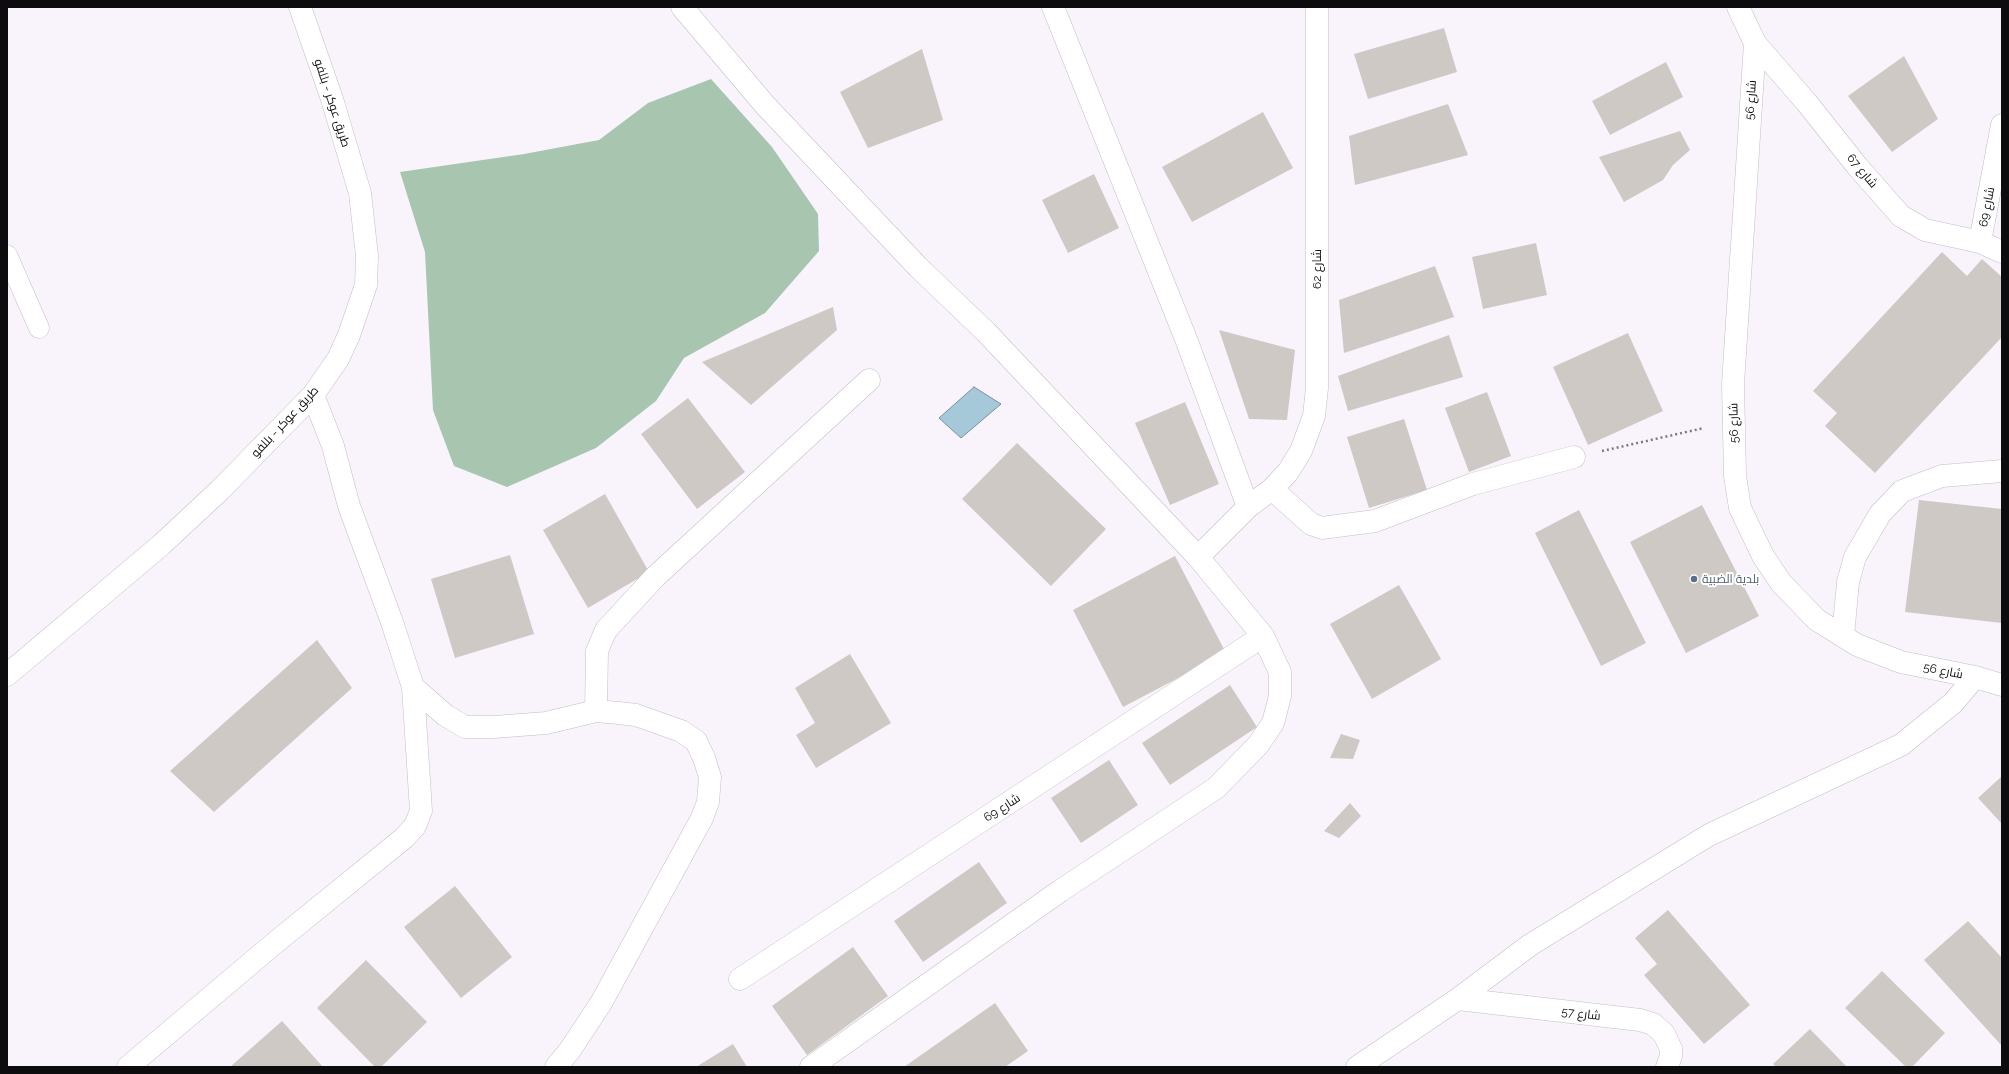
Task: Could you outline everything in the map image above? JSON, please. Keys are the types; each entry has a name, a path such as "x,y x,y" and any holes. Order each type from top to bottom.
{"street":[{"name":"طريق عوكر - بللفو","path":"7,675 161,545 220,490 313,395 338,358 350,335 366,286 368,256 360,193 332,99 300,7"},
{"path":"682,7 765,105 918,268 986,332 1198,557 1263,636 1280,672 1280,696 1273,723 1258,745 1216,788 1060,891 811,1067"},
{"path":"1053,7 1186,339 1248,507"},
{"name":"شارع 62","path":"1198,557 1248,507 1272,490 1288,472 1301,451 1314,416 1318,388 1317,7"},
{"name":"شارع 56","path":"1738,7 1755,43 1733,384 1735,476 1740,508 1762,556 1782,584 1817,620 1857,645 1902,662 1975,677 2002,685"},
{"name":"شارع 67","path":"1755,43 1807,102 1858,166 1901,216 1925,230 1980,242 2002,252"},
{"name":"شارع 69","path":"1980,242 2002,125"},
{"path":"596,711 597,651 606,630 655,578 869,380"},
{"path":"128,1067 276,942 404,838 415,826 421,811 421,797 416,754 413,687 392,622 349,506 333,446 313,395"},
{"path":"1272,490 1310,524 1322,528 1374,521 1473,484 1574,457"},
{"path":"1843,636 1848,582 1855,557 1880,514 1902,491 1942,476 2002,471"},
{"name":"شارع 69","path":"740,979 1263,636"},
{"path":"1357,1067 1458,999 1530,945 1709,834 1901,745 1953,703 1975,677"},
{"path":"413,687 445,715 465,727 494,727 546,723 596,711 636,715 668,725 681,731 696,741 710,777 708,802 702,818 601,1003 570,1050 556,1067"},
{"name":"شارع 57","path":"1458,999 1640,1020 1653,1024 1664,1034 1671,1049 1671,1056 1667,1067"}],"lane":[{"path":"7,255 39,328"}],"path":[{"path":"1574,457 1734,421"}],"green space":[{"path":"711,79 772,147 818,214 819,251 765,313 684,358 656,401 596,448 507,487 454,466 433,410 425,252 400,172 524,154 599,140 648,103"}],"water":[{"path":"974,387 1001,404 961,438 939,418"}],"building":[{"path":"1444,28 1457,72 1368,99 1354,54"},
{"path":"922,49 943,120 868,148 840,92"},
{"path":"1904,56 1938,119 1892,152 1848,96"},
{"path":"1666,62 1683,97 1610,135 1592,101"},
{"path":"1448,104 1468,155 1355,185 1349,136"},
{"path":"1263,112 1293,168 1192,222 1162,167"},
{"path":"1680,131 1690,150 1673,165 1663,180 1624,202 1599,157"},
{"path":"1094,174 1119,228 1068,253 1042,200"},
{"path":"1536,243 1547,295 1483,309 1472,257"},
{"path":"1942,252 1967,276 1982,259 2002,277 2002,337 1875,473 1825,426 1837,413 1813,391"},
{"path":"1435,266 1454,317 1344,353 1339,300"},
{"path":"833,307 837,330 751,405 702,362"},
{"path":"1219,330 1295,350 1287,420 1249,419"},
{"path":"1628,333 1663,411 1588,445 1553,367"},
{"path":"1449,335 1463,377 1348,411 1338,376"},
{"path":"1487,392 1511,456 1469,472 1445,408"},
{"path":"688,398 745,472 697,509 641,434"},
{"path":"1185,402 1219,484 1170,505 1135,423"},
{"path":"1404,419 1427,490 1369,508 1347,437"},
{"path":"1017,443 1106,529 1051,586 962,499"},
{"path":"605,494 649,572 588,608 543,530"},
{"path":"1919,500 2002,509 2002,623 1905,612"},
{"name":"بلدية الضبية","path":"1702,505 1759,616 1686,653 1630,542"},
{"path":"1579,510 1646,643 1601,666 1535,533"},
{"path":"510,555 534,634 455,658 431,579"},
{"path":"1175,556 1226,653 1123,707 1073,610"},
{"path":"1399,585 1441,659 1372,699 1330,624"},
{"path":"317,640 352,688 214,812 170,771"},
{"path":"850,654 891,723 816,768 796,735 815,723 795,688"},
{"path":"1230,685 1257,727 1170,785 1142,743"},
{"path":"1341,734 1360,740 1353,759 1330,758"},
{"path":"1109,760 1138,805 1081,843 1051,798"},
{"path":"2002,776 2002,824 1978,798"},
{"path":"1350,803 1361,816 1339,838 1324,831"},
{"path":"979,862 1007,903 923,962 894,921"},
{"path":"455,886 512,957 461,998 404,927"},
{"path":"1668,910 1750,1005 1704,1044 1644,975 1657,964 1635,938"},
{"path":"1968,921 2002,958 2002,1046 1924,960"},
{"path":"853,947 888,996 807,1055 772,1006"},
{"path":"366,960 427,1022 381,1067 375,1067 317,1008"},
{"path":"1882,971 1945,1033 1912,1067 1906,1067 1845,1008"},
{"path":"995,1003 1028,1051 1005,1067 904,1067"},
{"path":"282,1021 323,1067 230,1067"},
{"path":"1810,1029 1847,1067 1776,1067 1773,1064"},
{"path":"733,1044 747,1067 696,1067"}],"place":[{"name":"بلدية الضبية","path":"1694,579"}]}
